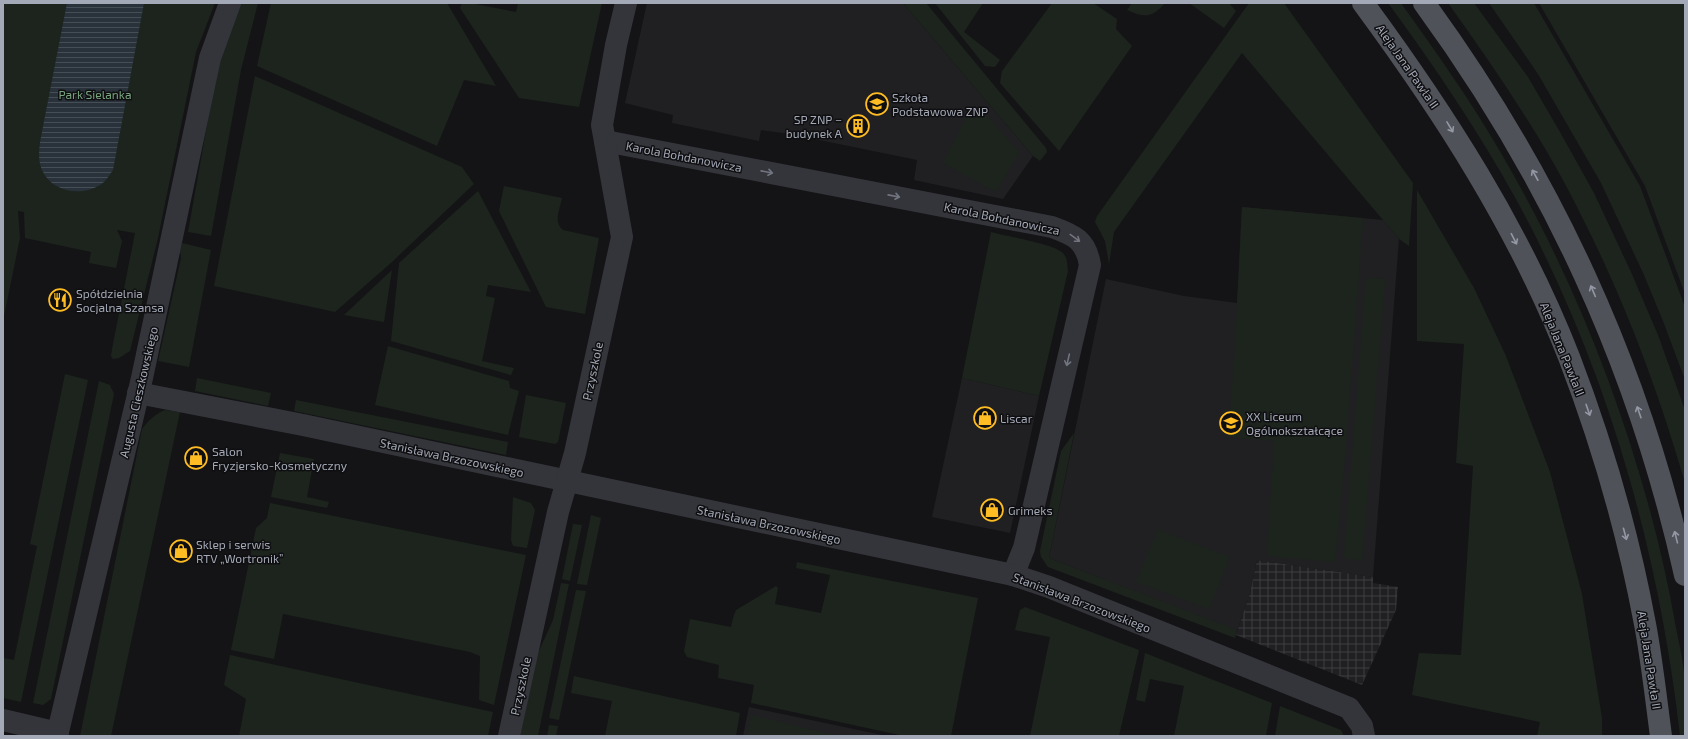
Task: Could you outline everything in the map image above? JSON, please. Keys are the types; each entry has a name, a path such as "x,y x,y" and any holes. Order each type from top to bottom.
{"main road":[{"name":"Aleja Jana Pawła II","path":"1363,3 1398,50 1446,120 1481,178 1529,268 1568,356 1589,412 1608,472 1627,541 1646,626 1661,736"},
{"path":"1424,3 1452,42 1502,118 1541,187 1587,278 1605,319 1648,438 1666,500 1685,575"}],"street":[{"name":"Augusta Cieszkowskiego","path":"58,734 138,393 210,58 230,3"},
{"name":"Przyszkole","path":"509,736 558,512 575,453 622,237 605,141 603,116 626,3"},
{"name":"Karola Bohdanowicza","path":"605,141 1052,227 1066,232 1079,240 1085,249 1090,265 1024,548 1014,575"},
{"name":"Stanisława Brzozowskiego","path":"138,393 303,425 1014,575 1056,590 1349,708 1362,726 1364,736"},
{"path":"3,720 58,734"}],"shaded area":[{"path":"67,3 144,3 113,170 104,182 96,187 79,191 70,191 53,184 42,170 39,156 40,142"},
{"name":"Szkoła Podstawowa ZNP","path":"647,3 903,3 1033,156 1003,199 914,180 917,160 790,134 761,130 759,141 672,123 673,115 625,103"},
{"name":"XX Liceum Ogólnokształcące","path":"1242,207 1383,220 1399,239 1373,577 1257,560 1250,593 1237,631 1049,558 1106,279 1184,296 1237,303"},
{"path":"962,378 1039,396 1010,533 932,517"},
{"path":"1257,560 1373,577 1373,583 1398,587 1396,610 1362,685 1236,635 1250,593"},
{"path":"749,707 887,736 743,736"}],"green space":[{"name":"Park Sielanka","path":"3,3 215,3 196,52 158,238 130,351 119,358 113,359 111,356 135,233 117,230 122,241 116,268 89,263 91,252 25,238 24,212 18,211 20,238 3,321"},
{"path":"241,3 258,3 241,70 211,236 188,232 215,80 224,41"},
{"path":"271,3 447,3 496,86 464,80 437,146 257,66"},
{"path":"462,3 470,3 516,12 518,3 602,3 579,107 519,98 460,8"},
{"path":"903,3 926,3 1046,148 1047,152 1040,161 1033,156"},
{"path":"935,3 983,3 964,32 1000,60 995,67 985,66"},
{"path":"1052,3 1093,3 1117,19 1116,29 1132,46 1059,151 1000,83 1002,71"},
{"path":"1132,3 1165,3 1156,12 1144,15 1127,10"},
{"path":"1189,3 1229,3 1236,11 1224,28"},
{"path":"1249,3 1284,3 1413,183 1409,246 1399,239 1242,53 1114,232 1109,264 1105,241 1095,222 1097,216"},
{"path":"1388,3 1401,3 1453,77 1490,134 1525,195 1547,238 1587,325 1621,415 1636,461 1661,552 1684,670 1685,736 1680,736 1671,666 1643,529 1603,394 1577,328 1549,264 1502,175 1456,100"},
{"path":"1448,3 1474,3 1528,77 1594,193 1631,272 1658,335 1685,410 1685,483 1653,382 1628,317 1570,192 1521,109"},
{"path":"1489,3 1534,3 1640,186 1685,307 1685,380 1644,275 1601,183 1538,74"},
{"path":"1539,3 1685,3 1685,294 1645,186"},
{"path":"255,76 462,167 474,184 392,262 335,312 214,286"},
{"path":"971,109 988,117 1019,152 996,192 943,163"},
{"path":"504,186 562,198 558,215 558,223 560,227 563,230 599,238 585,314 546,307 499,211"},
{"path":"1417,190 1474,288 1506,356 1550,472 1582,594 1602,718 1602,736 1537,736 1540,722 1412,695 1419,653 1461,655 1473,466 1456,463 1464,344 1417,341"},
{"path":"478,191 531,292 488,285 486,296 495,298 482,361 514,368 511,375 391,341 399,263"},
{"path":"1242,207 1363,218 1346,447 1335,562 1267,556 1274,441 1228,437 1235,348"},
{"path":"991,232 1050,246 1063,253 1067,259 1068,271 1039,396 962,378"},
{"path":"182,243 211,250 189,367 158,361 181,258 180,251"},
{"path":"392,270 384,322 344,315"},
{"path":"1366,278 1385,279 1362,560 1344,558"},
{"path":"388,346 509,381 510,388 519,391 508,435 375,405"},
{"path":"65,374 88,380 21,702 3,698 3,658 14,660 37,546 30,544"},
{"path":"197,378 271,393 268,406 195,391"},
{"path":"99,381 110,385 114,394 51,699 43,705 33,703"},
{"path":"526,395 566,403 558,442 555,444 519,437"},
{"path":"296,400 508,442 506,455 294,411"},
{"path":"165,410 180,412 111,736 80,736 142,429 158,413"},
{"path":"1074,433 1049,558 1237,630 1235,638 1048,567 1041,557 1040,551 1061,451"},
{"path":"280,453 314,459 307,497 329,502 327,508 271,497"},
{"path":"513,497 531,503 535,510 527,548 513,546 511,540"},
{"path":"270,503 526,555 494,705 479,700 480,656 470,652 283,614 274,659 231,650 256,528 267,518"},
{"path":"591,515 601,518 587,585 577,584"},
{"path":"573,524 582,525 570,581 562,579"},
{"path":"1158,530 1230,557 1209,609 1136,582"},
{"path":"797,562 978,598 951,736 904,736 751,703 754,685 718,678 719,665 687,657 684,651 690,619 731,627 736,610 776,586 778,588 775,604 821,613 830,575 796,568"},
{"path":"561,583 569,584 538,736 520,736 538,653 553,620"},
{"path":"576,590 586,591 559,720 549,718"},
{"path":"1025,607 1139,650 1119,736 1030,736 1050,637 1015,630 1020,610"},
{"path":"1145,653 1272,703 1266,736 1174,736 1184,686 1150,679 1145,702 1136,700"},
{"path":"230,655 493,712 488,736 239,736 246,699 224,685"},
{"path":"574,676 740,713 736,736 605,736 612,701 571,693"},
{"path":"1280,706 1341,730 1344,736 1275,736"},
{"path":"751,715 838,736 747,736"},
{"path":"549,725 558,726 556,736 547,736"}],"place":[{"name":"Szkoła Podstawowa ZNP","path":"877,104"},
{"name":"SP ZNP – budynek A","path":"858,126"},
{"name":"Spółdzielnia Socjalna Szansa","path":"60,300"},
{"name":"Liscar","path":"985,418"},
{"name":"XX Liceum Ogólnokształcące","path":"1231,423"},
{"name":"Salon Fryzjersko-Kosmetyczny","path":"196,458"},
{"name":"Grimeks","path":"992,510"},
{"name":"Sklep i serwis RTV „Wortronik”","path":"181,551"}]}
